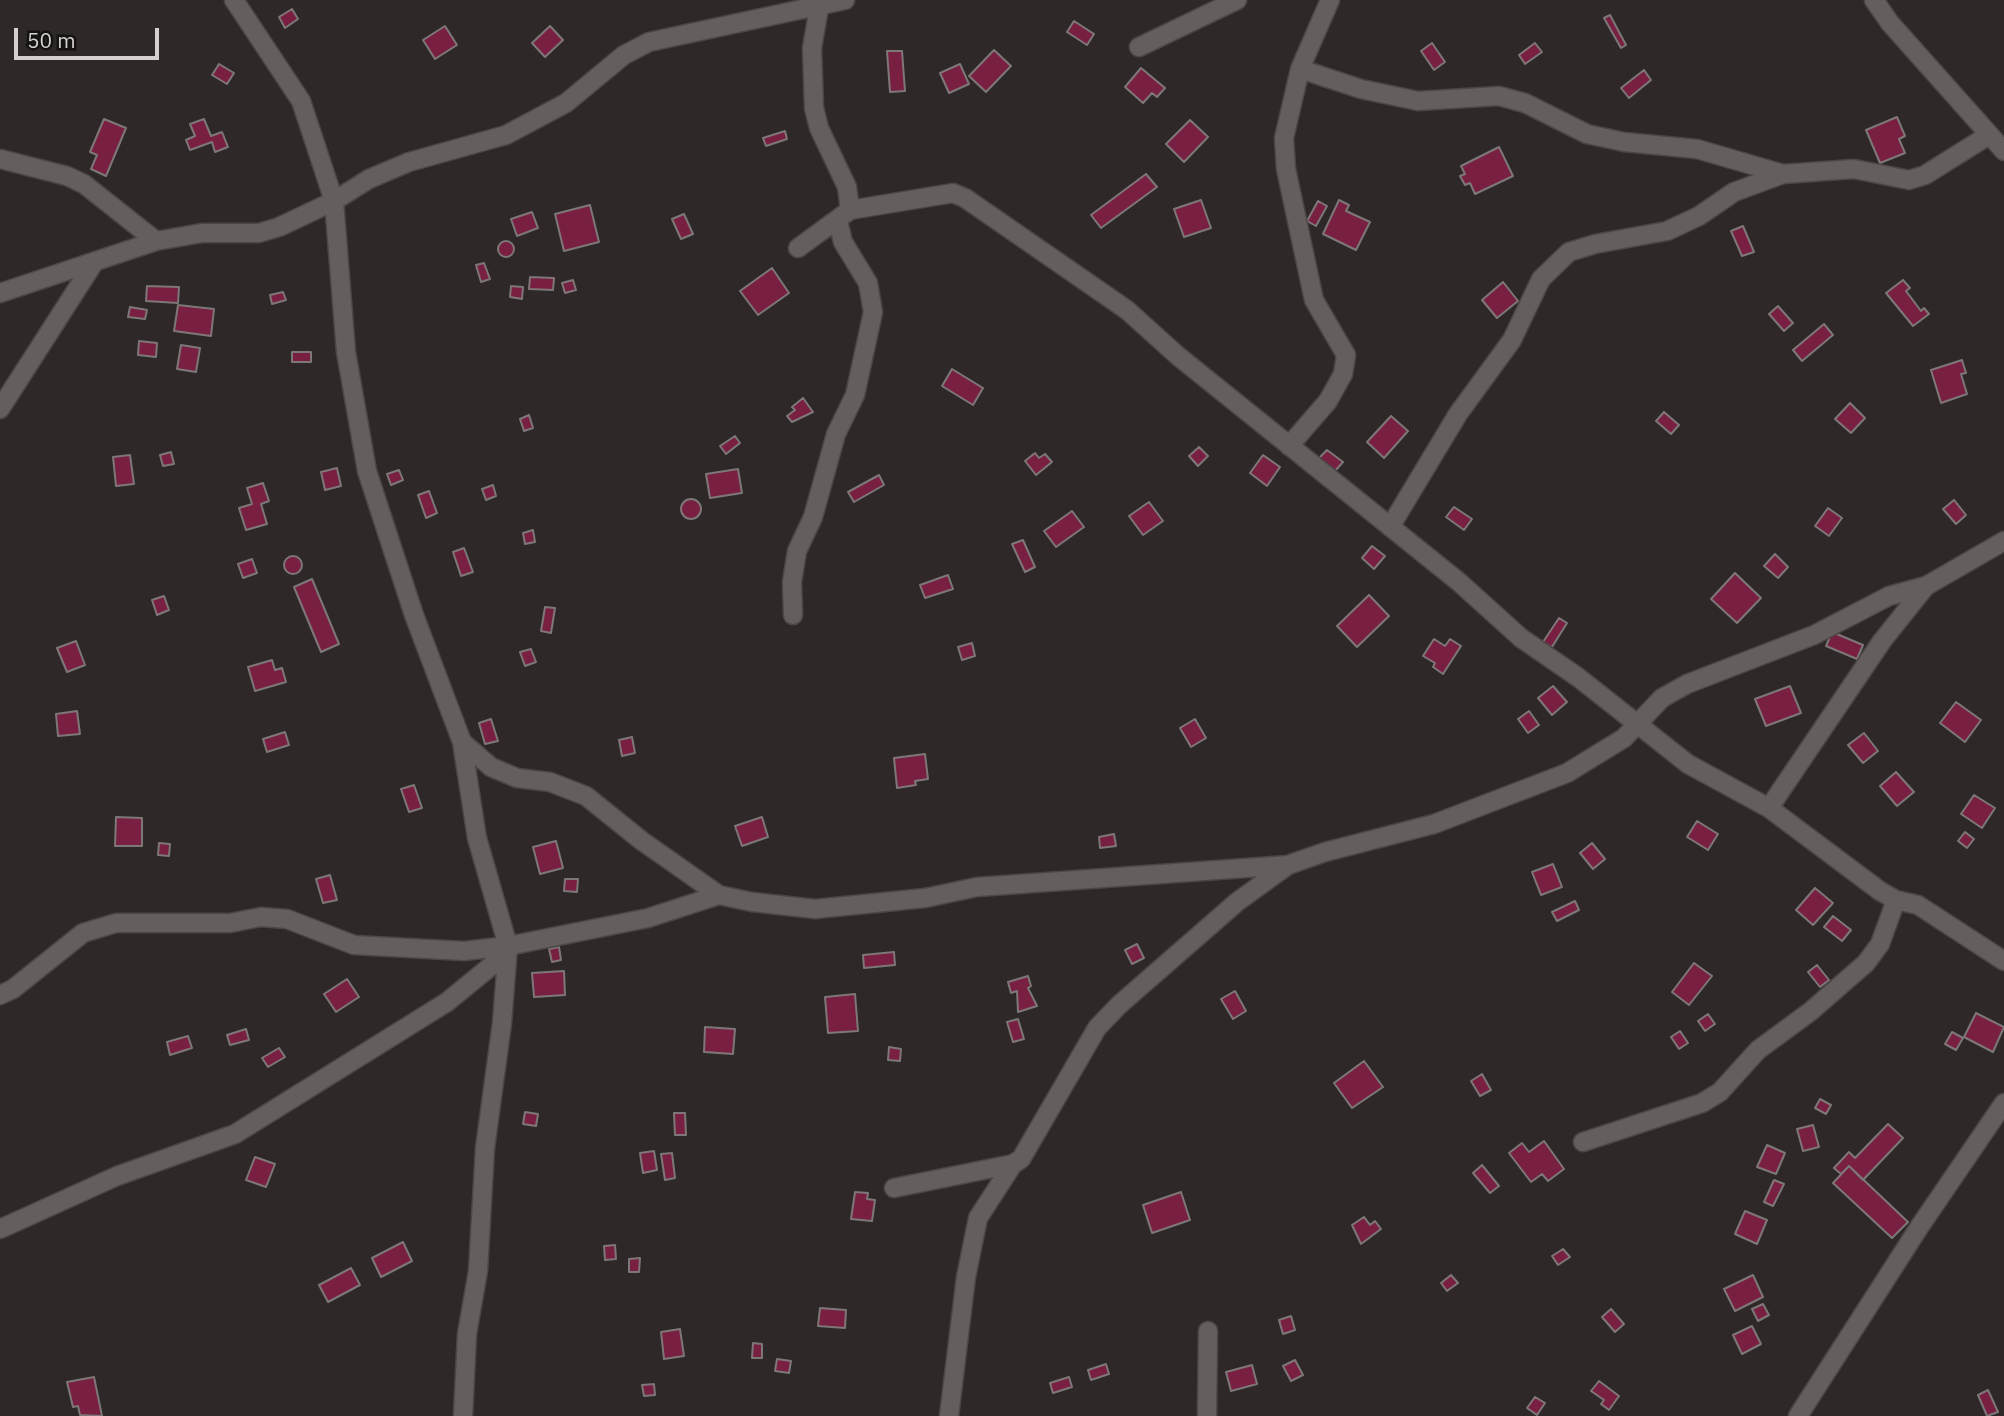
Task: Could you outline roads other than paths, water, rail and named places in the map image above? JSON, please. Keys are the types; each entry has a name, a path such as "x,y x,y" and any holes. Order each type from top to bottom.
{"street":[{"path":"233,0 300,101 334,201 346,352 367,471 414,615 462,741 477,838 508,946 502,1023 485,1148 478,1270 467,1334 463,1416"},
{"path":"0,293 156,241 202,233 259,233 279,227 334,201 369,179 409,162 506,135 566,103 624,55 649,42 819,8 845,0"},
{"path":"1139,47 1237,0"},
{"path":"1289,446 1328,401 1343,374 1346,355 1314,300 1286,169 1284,138 1300,69 1330,0"},
{"path":"1874,0 1890,23 2004,151"},
{"path":"793,615 792,582 797,551 813,517 833,443 855,395 873,312 868,282 843,242 847,187 819,128 814,108 812,48 819,8"},
{"path":"1300,69 1361,89 1418,101 1499,96 1525,103 1587,134 1624,142 1697,149 1783,174"},
{"path":"1390,527 1458,414 1512,340 1541,279 1569,252 1595,244 1667,231 1699,216 1734,192 1783,174 1854,169 1909,180 1925,175 1989,135"},
{"path":"0,159 67,176 84,184 156,241"},
{"path":"797,248 844,216 953,193 965,198 1127,310 1178,356 1459,582 1521,638 1639,724 1688,764 1769,808 1896,900 1918,905 2004,961"},
{"path":"0,409 95,261"},
{"path":"0,995 13,989 83,933 116,923 230,923 261,917 287,919 354,945 464,951 508,946 648,918 719,895 815,909 925,898 977,887 1288,865 1325,852 1434,824 1567,773 1624,738 1662,698 1687,684 1814,635 1889,596 1926,586 2004,541"},
{"path":"1769,808 1882,641 1926,586"},
{"path":"462,741 491,767 517,778 550,782 586,796 642,841 719,895"},
{"path":"949,1416 966,1277 978,1218 1013,1164 1029,1147 1097,1028 1119,1005 1237,902 1288,865"},
{"path":"1583,1142 1702,1103 1720,1092 1758,1050 1811,1011 1866,963 1880,944 1896,900"},
{"path":"0,1229 117,1176 234,1134 447,1002 491,966 508,946"},
{"path":"1798,1416 1920,1226 2004,1103"},
{"path":"894,1188 1013,1164"},
{"path":"1207,1416 1209,1331"}]}
